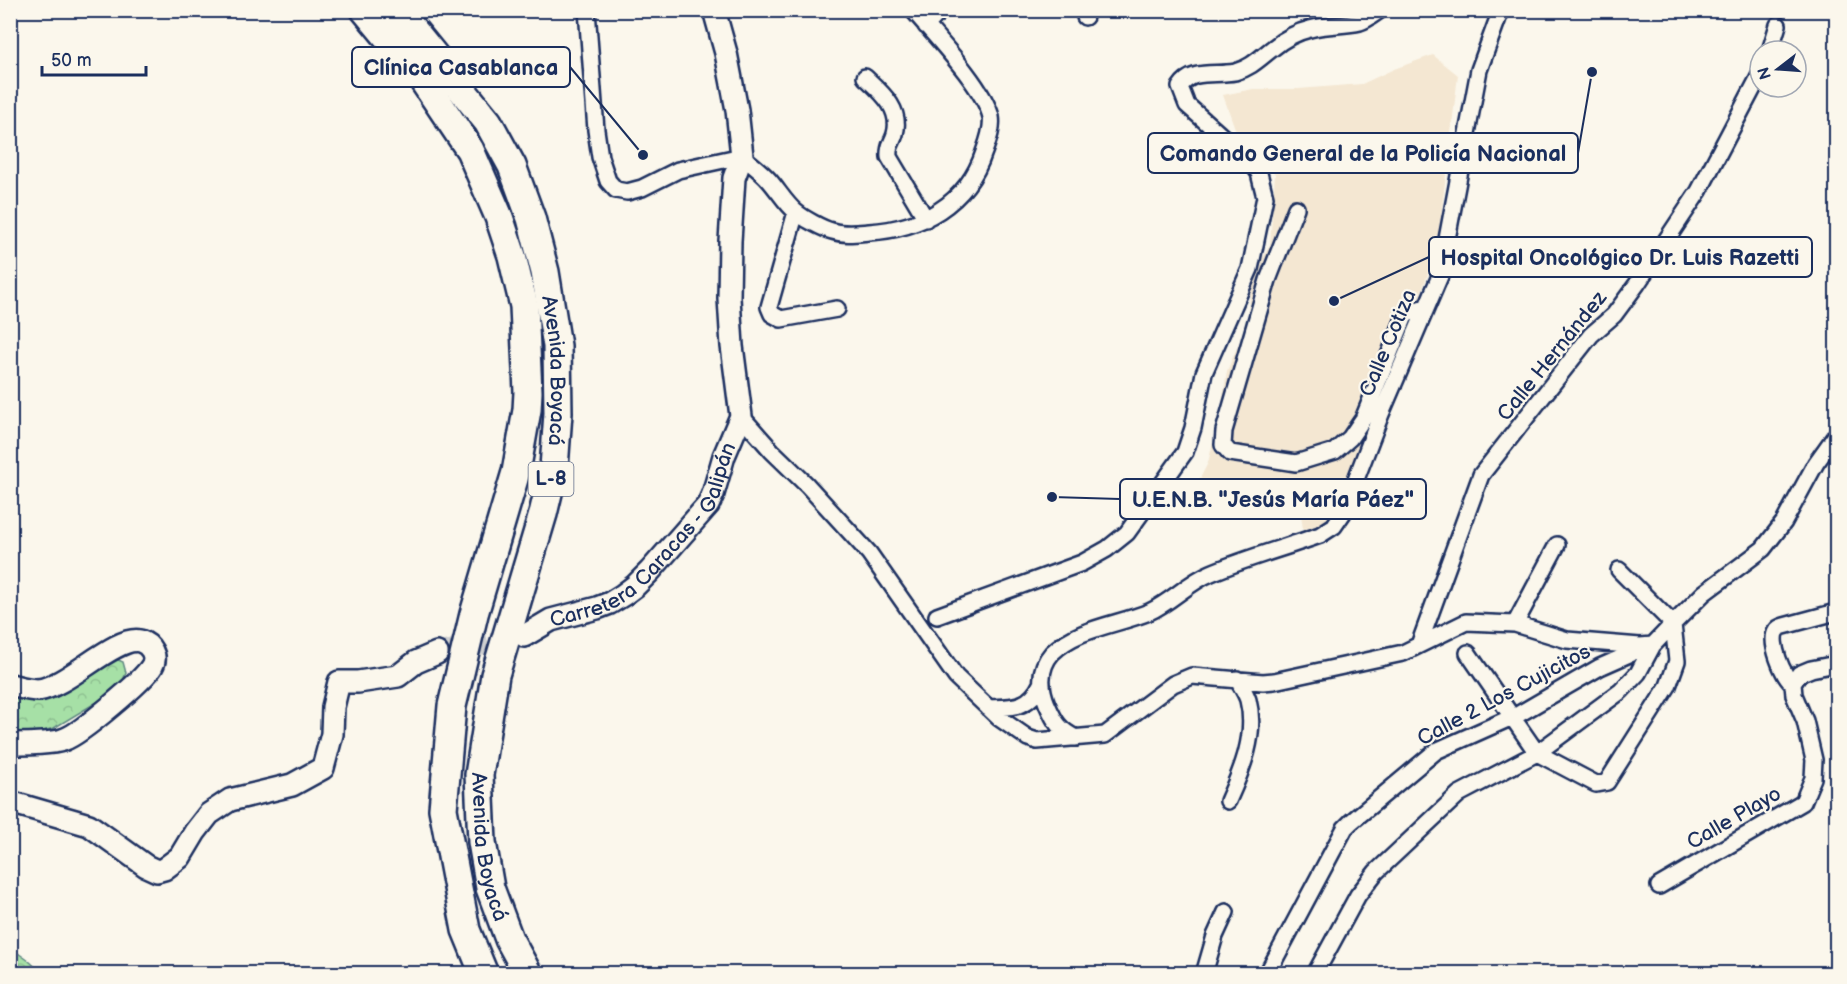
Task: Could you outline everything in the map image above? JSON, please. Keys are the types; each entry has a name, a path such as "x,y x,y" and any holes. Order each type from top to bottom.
{"highway":[{"name":"Avenida Boyacá","path":"364,10 423,80 470,150 499,217 512,256 524,306 528,392 525,420 516,472 474,614 452,706 443,809 466,930 484,974"},
{"name":"Avenida Boyacá","path":"397,10 488,122 512,166 531,219 545,272 557,346 558,413 554,468 543,514 495,675 479,775 482,842 490,888 508,939 528,974"}],"main road":[{"path":"714,10 726,53 737,110 742,156 734,178 729,298 732,346 741,416"},
{"name":"Carretera Caracas - Galipán","path":"524,636 551,620 610,603 635,586 708,505 724,456 741,416"},
{"path":"10,685 37,690 54,684 124,643 139,641 149,646 154,656 153,665 142,677 87,726 64,740 10,744"},
{"path":"10,802 89,825 146,866 157,871 164,869 180,857 209,814 230,800 292,785 323,768 332,734 333,707 339,682 358,682 398,676 416,662 437,653"}],"street":[{"path":"587,10 600,157 608,181 616,190 627,192 642,188 678,170 742,156 768,179 796,212 831,231 849,234 878,232 907,226 943,209 966,188 981,162 989,138 992,119 977,88 913,10"},
{"path":"926,26 940,10"},
{"path":"937,616 1082,562 1107,549 1127,533 1185,452 1193,428 1204,373 1250,268 1265,197 1259,173 1251,163 1187,105 1180,87 1184,80 1194,74 1235,72 1257,62 1291,36 1324,25 1343,25 1362,21 1380,10"},
{"name":"Calle Cotiza","path":"1041,684 1042,672 1046,663 1052,654 1070,640 1150,611 1210,573 1320,536 1334,526 1343,513 1381,414 1440,276 1479,70 1501,10"},
{"path":"1774,39 1778,25"},
{"path":"865,77 888,99 895,113 897,126 888,148 889,157 926,219"},
{"name":"Calle Hernández","path":"1419,645 1481,475 1591,335 1614,315 1637,284 1699,191 1748,98"},
{"path":"1296,208 1268,280 1224,431 1223,445 1230,453 1300,463 1335,451 1350,438 1363,419 1406,316 1426,307"},
{"path":"796,212 769,307 772,314 781,319 837,309"},
{"path":"741,416 870,553 949,667 967,689 1028,738 1046,741 1105,735 1173,684 1192,676 1274,681 1403,653 1467,622 1515,624 1567,640 1653,645"},
{"path":"1315,974 1358,895 1376,872 1459,794 1537,753 1621,691 1638,673 1653,645 1673,624 1704,593 1762,549 1785,522 1816,463 1836,435"},
{"path":"1515,624 1557,544"},
{"path":"1468,652 1537,753 1596,784 1607,782 1668,686 1677,661 1673,624 1619,570"},
{"name":"Calle Playo","path":"1659,886 1803,802 1813,778 1814,760 1804,721 1794,695 1793,684 1784,675 1780,666 1774,633 1784,626 1836,612"},
{"name":"Calle 2 Los Cujicitos","path":"1267,974 1345,828 1351,822 1436,751 1513,716 1600,667 1653,645"},
{"path":"1793,684 1799,674 1836,664"},
{"path":"1228,801 1240,774 1250,731 1247,697 1238,679"},
{"path":"988,708 1013,707 1023,704 1036,693 1041,684"},
{"path":"1041,684 1043,695 1057,724 1064,732 1076,738"},
{"path":"1204,974 1215,936 1226,912"}],"shaded area":[{"path":"1433,55 1458,75 1437,249 1345,503 1334,522 1319,528 1303,529 1300,508 1275,485 1238,482 1196,486 1208,463 1221,410 1227,371 1247,324 1252,278 1270,245 1275,174 1237,134 1223,95 1253,89 1298,89 1362,84"}],"green space":[{"path":"116,659 123,662 126,673 123,680 107,696 54,728 36,733 11,732 10,696 42,696"},
{"path":"11,948 29,961 42,973 11,973"}],"tunnel":[{"path":"437,653 517,637"}],"place":[{"name":"Comando General de la Policía Nacional","path":"1592,72"},
{"name":"Clínica Casablanca","path":"643,155"},
{"name":"Hospital Oncológico Dr. Luis Razetti","path":"1334,301"},
{"name":"U.E.N.B. \"Jesús María Páez\"","path":"1052,497"}]}
